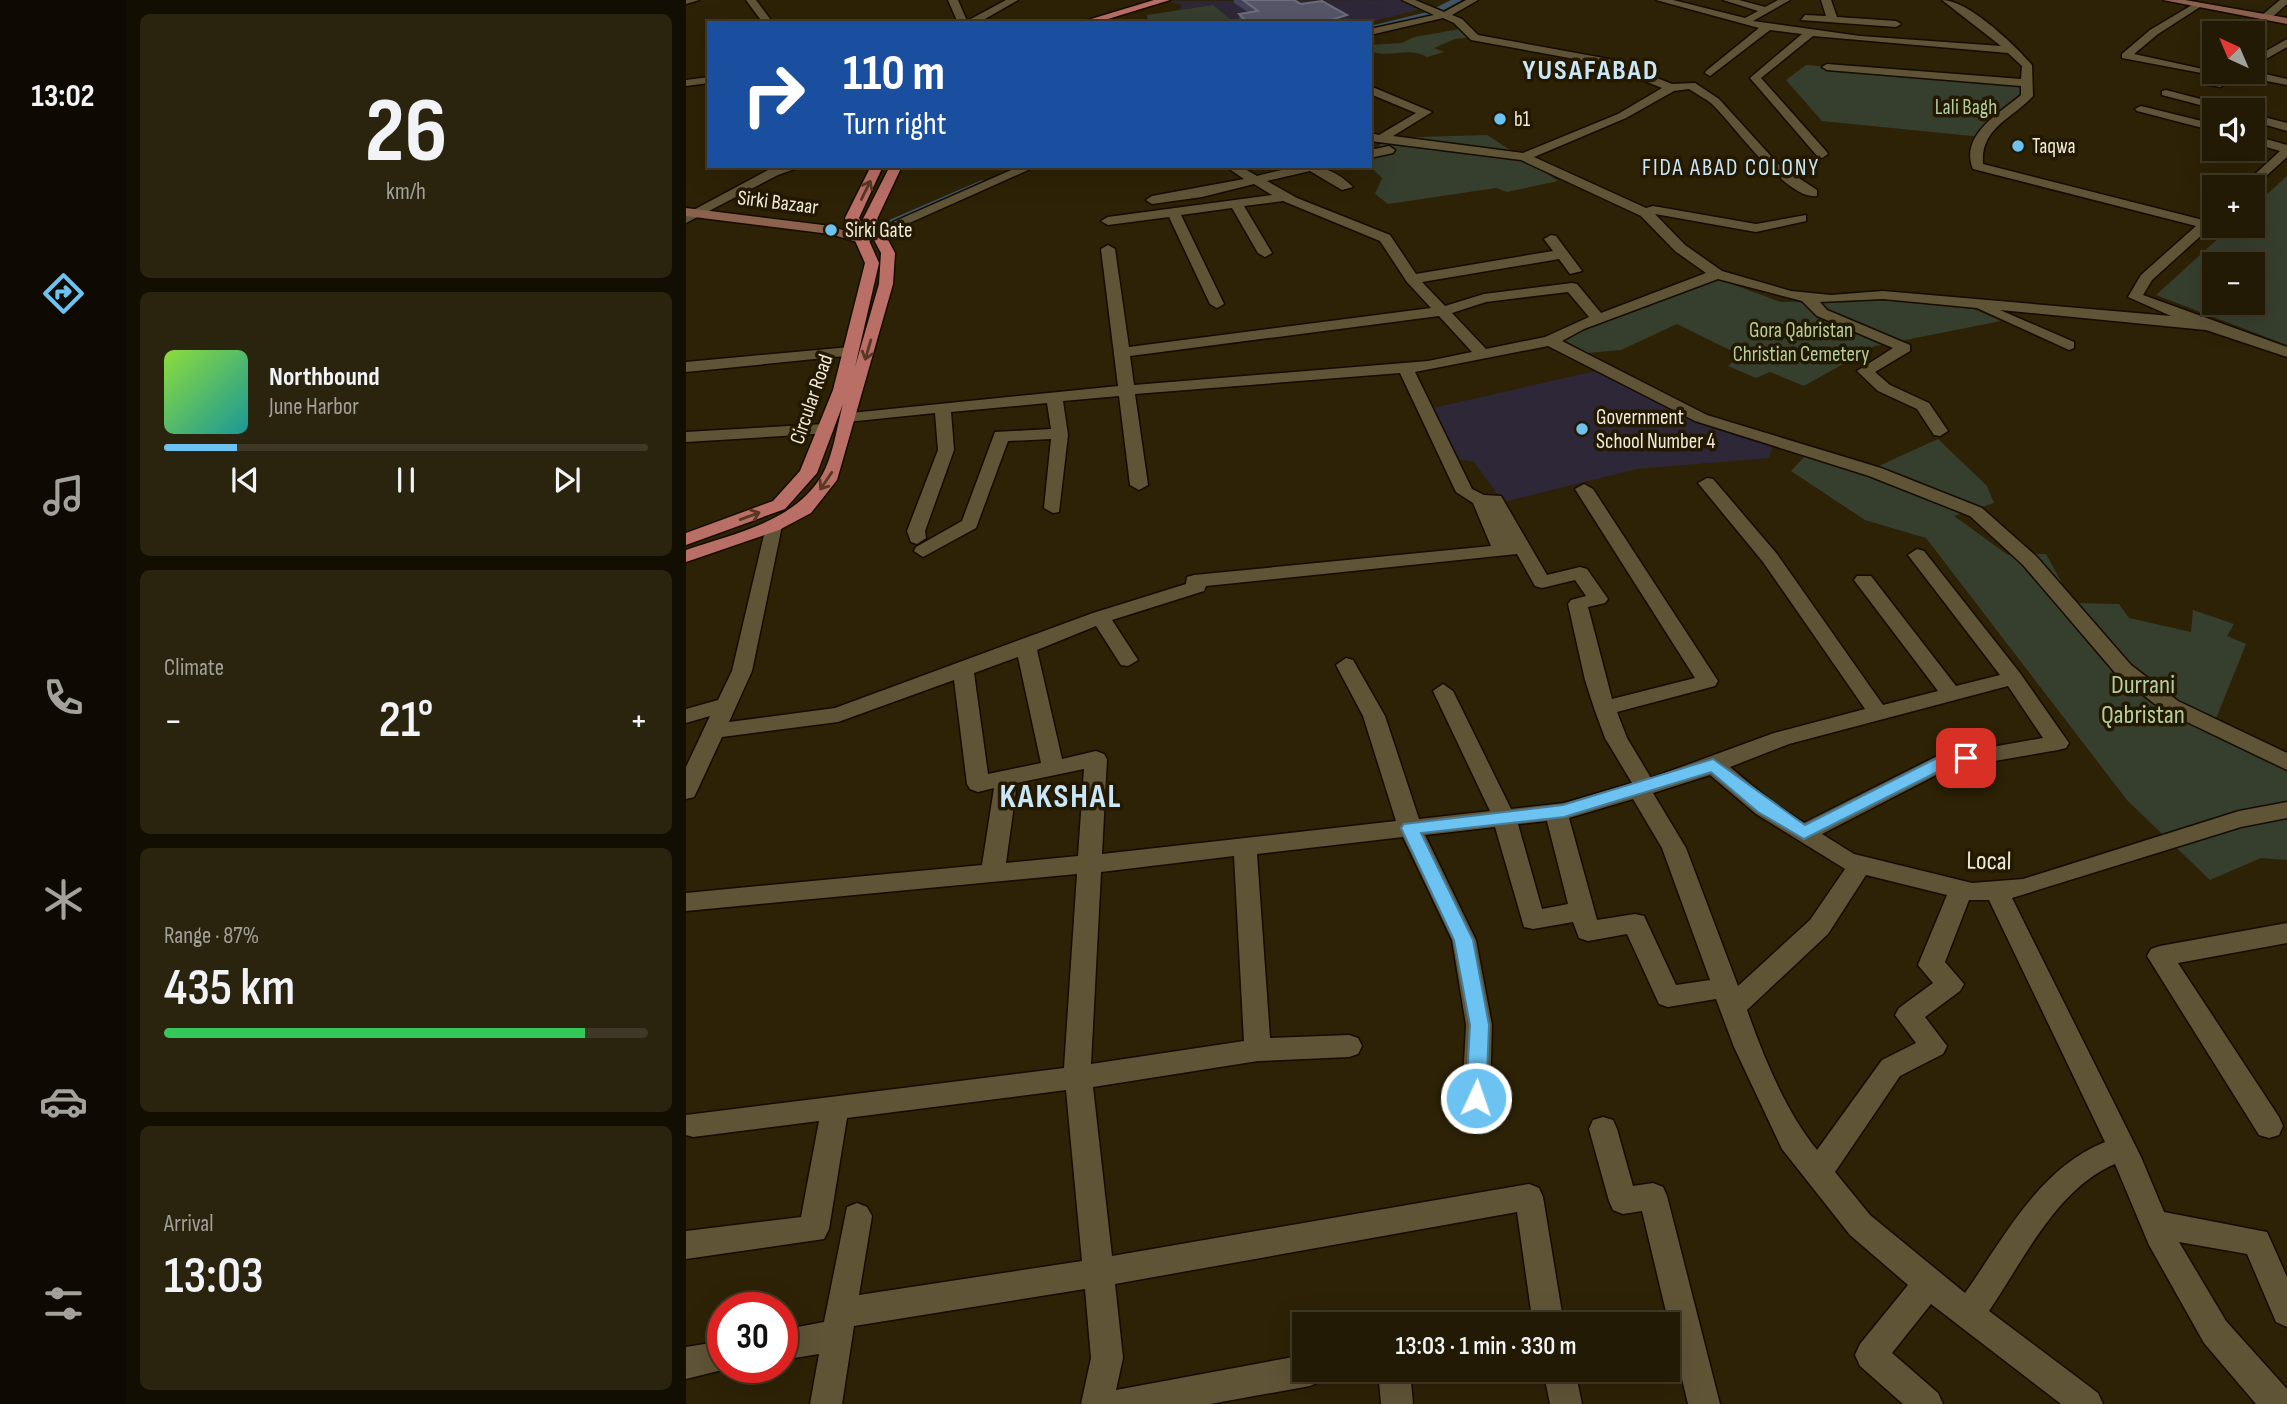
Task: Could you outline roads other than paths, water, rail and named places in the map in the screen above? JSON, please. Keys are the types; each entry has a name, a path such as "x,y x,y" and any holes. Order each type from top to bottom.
{"main road":[{"path":"1073,21 1144,0"},
{"path":"1090,21 1165,0"},
{"path":"2168,0 2287,21"},
{"path":"686,556 773,526 805,509 831,476 886,284 888,253 881,236 862,220 852,218 876,168"},
{"path":"862,220 895,168"},
{"name":"Sirki Bazaar","path":"690,214 831,230 864,240"},
{"name":"Circular Road","path":"686,539 779,505 808,473 841,390 872,262 864,240 862,220"},
{"path":"864,240 881,236"},
{"path":"866,285 886,284"}],"street":[{"path":"686,1 694,0"},
{"path":"751,0 767,21"},
{"path":"953,0 961,17 996,10"},
{"path":"974,21 1013,0"},
{"path":"1407,0 1458,21 1475,38 1605,61 1671,88"},
{"path":"1372,24 1430,10 1450,0"},
{"path":"1372,32 1445,15 1473,0"},
{"path":"1661,0 1746,21 1785,0"},
{"path":"1728,0 1766,10"},
{"path":"1826,0 1833,21"},
{"path":"1947,0 2026,65 2029,83 2027,96 2014,109 1991,121 1977,149 1977,166 2202,219"},
{"path":"2266,17 2286,0"},
{"path":"2197,5 2154,33 2126,56 2202,72"},
{"path":"1888,9 1905,42"},
{"path":"1805,18 1896,24"},
{"path":"1746,21 1744,23 1860,39 2011,50"},
{"path":"1710,73 1767,27"},
{"path":"1810,33 1755,78 1822,153"},
{"path":"1860,39 1827,67 2029,83"},
{"path":"2265,55 2287,41"},
{"path":"2001,63 2026,65"},
{"path":"2265,77 2287,82"},
{"path":"686,83 707,80"},
{"path":"1524,157 1622,116 1671,88 1691,85 1715,101 1775,168 1812,193"},
{"path":"1372,90 1396,103 1426,112 1380,141"},
{"path":"2166,93 2202,102"},
{"path":"2141,109 2202,125"},
{"path":"2265,121 2287,127"},
{"path":"1380,141 1524,157 1646,213 1680,248 1717,274 1790,295 1831,299 1883,295 2208,326"},
{"path":"2260,175 2287,150 2265,143"},
{"path":"690,214 774,172 789,168"},
{"path":"900,222 1026,168"},
{"path":"1234,168 1285,197 1385,238 1412,279 1446,312 1484,356"},
{"path":"1152,200 1202,193 1304,168"},
{"path":"1316,168 1347,187"},
{"path":"1108,221 1285,197"},
{"path":"1236,204 1265,253"},
{"path":"1646,213 1653,210 1756,228 1801,218"},
{"path":"1173,212 1217,304"},
{"path":"2202,228 2146,278 2135,297 2208,326 2287,352"},
{"path":"1551,239 1575,271"},
{"path":"1108,249 1139,485"},
{"path":"1412,279 1562,254"},
{"path":"847,417 1054,397 1406,369 1484,356 1549,341 1598,319 1717,274"},
{"path":"1121,353 1446,312 1484,298 1572,287 1598,319"},
{"path":"1807,297 1822,313 1905,348 1864,371 1884,388 1923,407 1940,431"},
{"path":"1978,303 1992,313 2069,345"},
{"path":"1549,341 1701,418 1875,472 1976,512 2031,561 2124,670 2171,706 2287,762"},
{"path":"686,368 849,352"},
{"path":"1406,369 1465,492 1481,500 1495,500 1512,549 1542,582 1580,573 1598,599 1578,604 1595,680 1605,708 1616,738 1674,848 1747,1047 1792,1140 1860,1226 1929,1283 2088,1404"},
{"path":"1053,508 1060,434 1054,397"},
{"path":"943,408 946,450 916,531 920,545 970,524 1001,436 1060,434"},
{"path":"686,437 824,429"},
{"path":"1707,483 1770,558 1877,711"},
{"path":"1584,489 1708,681 1605,708"},
{"path":"686,791 742,671 773,526"},
{"path":"686,716 720,718 838,715 1026,647 1100,617 1197,587 1194,581 1512,549"},
{"path":"1804,833 1943,762 2058,743 2013,678 1917,555"},
{"path":"1864,580 1950,692"},
{"path":"1100,617 1128,660"},
{"path":"1026,647 1053,767"},
{"path":"1346,665 1374,716 1410,828 1464,940 1479,1025 1476,1098"},
{"path":"963,668 978,784 1096,759 1077,1062 1081,1077 1107,1358 1097,1404"},
{"path":"686,902 1091,864 1556,811 1642,788 1713,765 1782,738 1950,692 2013,678"},
{"path":"1443,691 1504,817 1533,920 1583,911"},
{"path":"686,724 720,718"},
{"name":"Local","path":"1713,765 1765,807 1847,861 1972,892 2023,888 2239,819 2287,810"},
{"path":"993,872 1007,776"},
{"path":"1556,811 1588,931 1635,923 1668,997 1730,997 1819,927 1861,864"},
{"path":"1245,845 1258,1051"},
{"path":"1818,1172 1891,1068 1934,1046 1908,1016 1951,985 1931,965 1961,889"},
{"path":"1996,890 2122,1148 2155,1224 2215,1332 2271,1397 2281,1404"},
{"path":"2269,1126 2160,956 2287,933"},
{"path":"693,1125 1081,1077 1258,1051 1349,1046"},
{"path":"686,1245 814,1229 835,1107"},
{"path":"1603,1129 1623,1201 1653,1196 1704,1404"},
{"path":"1969,1314 2049,1198 2090,1161 2122,1148"},
{"path":"798,1339 839,1324 1098,1273 1529,1197 1544,1312"},
{"path":"826,1404 857,1216"},
{"path":"2155,1224 2257,1242 2287,1312"},
{"path":"1927,1404 1871,1355 1929,1283"},
{"path":"686,1363 707,1359"},
{"path":"1122,1404 1292,1373"},
{"path":"1395,1382 1397,1404"},
{"path":"1561,1382 1566,1404"}],"waterway":[{"path":"1372,28 1430,14 1458,0"},
{"path":"893,221 982,183"}],"place":[{"name":"b1","path":"1500,119"},
{"name":"Taqwa","path":"2018,146"},
{"name":"Sirki Gate","path":"831,230"},
{"name":"Government School Number 4","path":"1582,429"}],"district":[{"name":"YUSAFABAD","path":"1591,69"},
{"name":"FIDA ABAD COLONY","path":"1731,167"},
{"name":"KAKSHAL","path":"1061,795"}],"park label":[{"name":"Lali Bagh","path":"1966,107"},
{"name":"Gora Qabristan Christian Cemetery","path":"1801,342"},
{"name":"Durrani Qabristan","path":"2143,699"}]}
